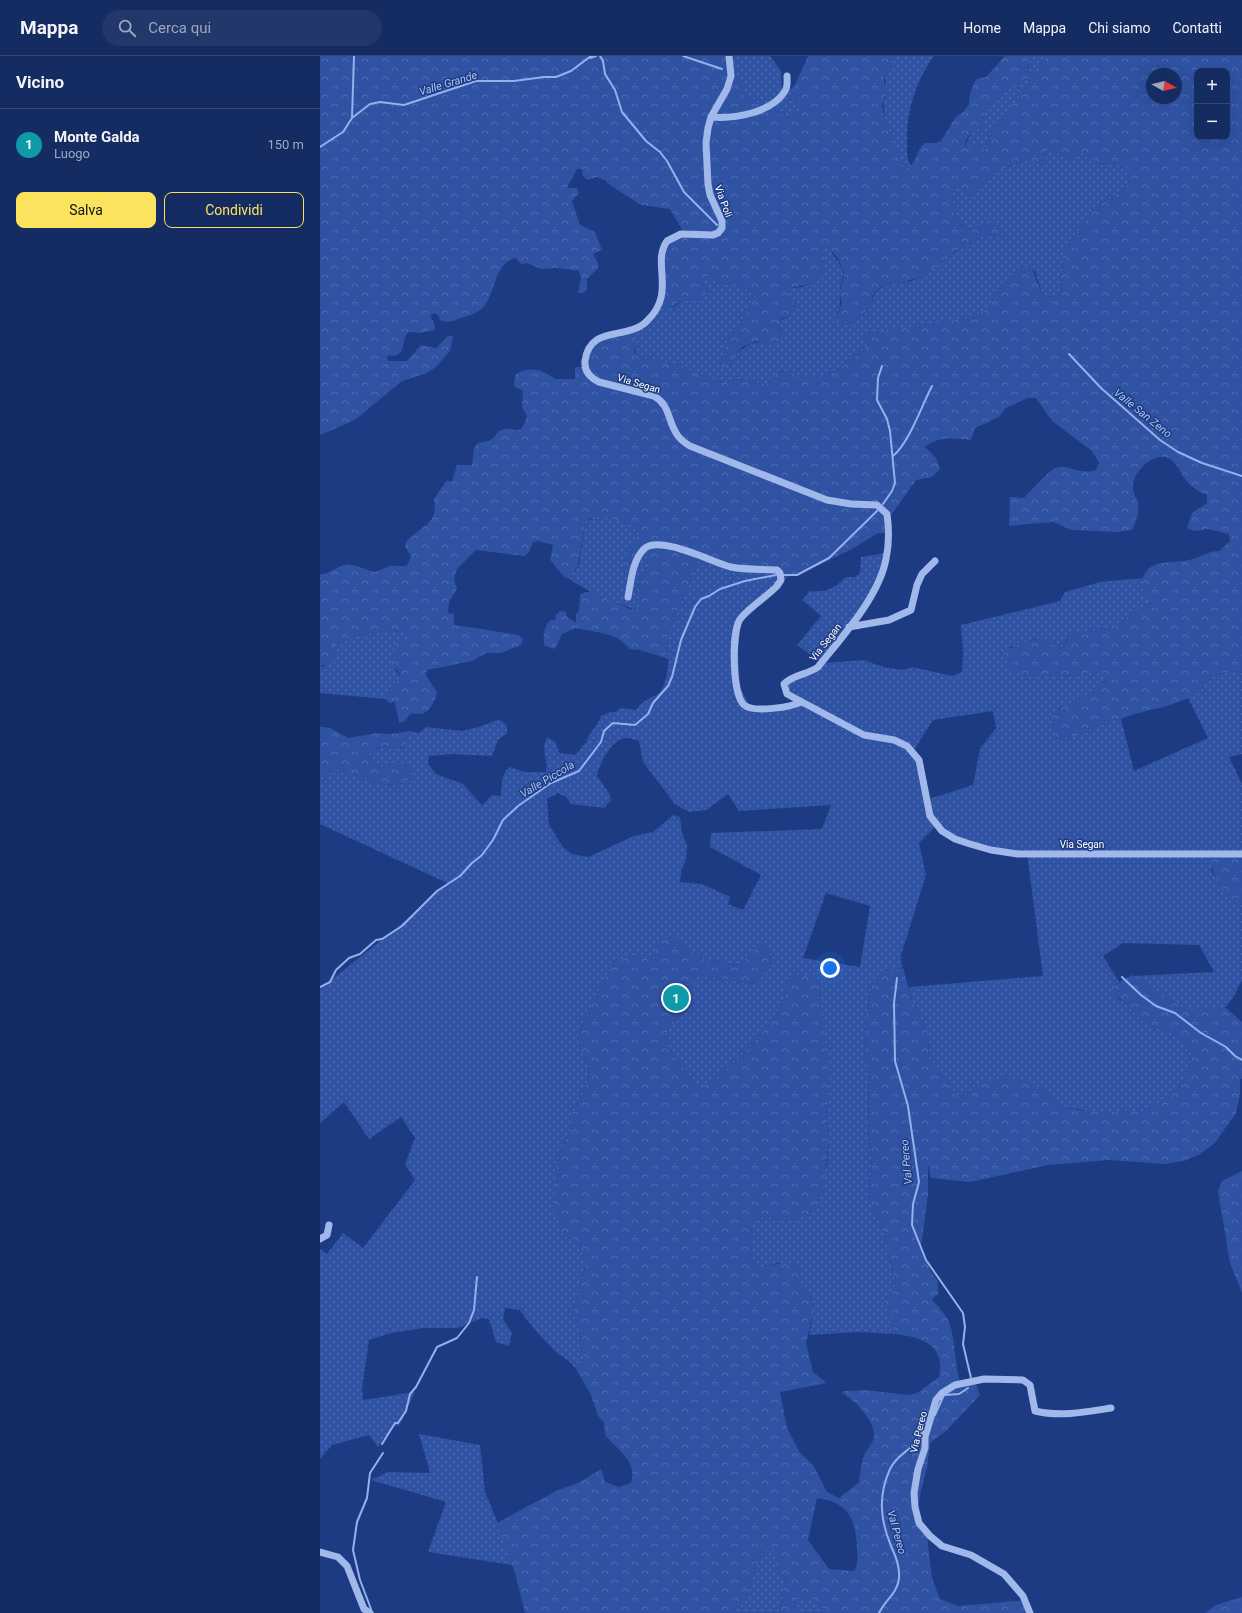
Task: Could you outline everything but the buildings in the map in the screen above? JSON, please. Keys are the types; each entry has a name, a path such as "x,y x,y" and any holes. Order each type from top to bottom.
{"street":[{"name":"Via Poli","path":"585,362 588,349 596,339 606,335 636,329 647,322 656,310 664,289 661,254 667,241 681,234 713,235 718,233 722,228 722,221 710,195 706,143 711,117 727,90 731,76 729,56"},
{"path":"711,117 725,118 774,104 786,90 787,76"},
{"name":"Via Segan","path":"585,362 587,371 592,378 599,382 654,396 661,400 666,406 677,435 690,446 827,500 851,504 878,504 887,514 886,559 878,582 849,627 818,667 812,672 792,677 784,684 787,694 835,718 864,735 894,740 907,746 920,765 930,816 942,831 955,839 991,850 1018,854 1242,854"},
{"path":"628,598 637,560 645,548 652,545 666,546 697,554 732,567 777,570 780,573 781,580 777,586 739,621 733,656 737,683 740,699 745,706 752,708 794,706 801,702"},
{"path":"849,627 889,620 911,610 917,585 922,574 935,561"},
{"path":"320,1239 328,1235 329,1225"},
{"name":"Via Pereo","path":"1030,1613 1023,1596 1004,1574 971,1554 942,1546 919,1522 915,1507 914,1493 918,1469 925,1448 925,1437 936,1400 942,1393 955,1385 984,1379 1023,1380 1030,1385 1035,1411 1046,1414 1080,1413 1111,1408"},
{"path":"320,1552 338,1557 347,1566 364,1609 370,1613"}],"green space":[{"path":"320,56 727,56 731,76 743,79 743,95 760,103 757,114 762,115 772,104 776,106 776,111 785,115 790,111 800,115 801,110 794,101 795,85 808,56 889,56 894,60 884,78 884,83 888,93 882,106 885,122 892,136 892,146 897,148 902,163 902,170 912,165 921,147 925,143 936,143 941,141 955,118 964,111 969,104 970,94 976,79 986,77 1005,56 1034,56 1029,62 1026,79 1021,84 1004,93 983,116 985,126 982,130 972,132 970,134 964,148 976,144 985,150 989,135 994,132 995,127 1007,117 1012,106 1026,88 1032,71 1040,66 1047,56 1242,56 1242,673 1227,672 1217,674 1205,683 1199,692 1180,702 1121,719 1110,720 1075,737 1057,739 1053,732 1051,723 1055,712 1096,689 1106,680 1106,675 1094,672 1064,677 1025,677 1011,669 1003,655 1005,650 1042,637 1051,642 1056,649 1060,649 1067,641 1069,633 1073,631 1105,629 1120,623 1147,604 1147,595 1141,587 1143,577 1153,565 1185,561 1219,551 1230,541 1229,534 1207,529 1194,531 1187,528 1192,513 1207,503 1207,495 1196,490 1183,476 1174,462 1165,457 1159,457 1147,462 1135,478 1133,488 1138,504 1138,516 1132,530 1117,532 1072,530 1053,522 1009,526 1010,497 1024,498 1056,468 1065,467 1084,472 1096,470 1099,463 1092,451 1052,421 1036,398 1028,398 1006,408 999,417 975,428 970,440 952,438 940,439 930,443 925,447 936,458 940,469 932,477 916,480 889,518 888,533 878,533 852,549 819,565 787,577 768,572 719,565 707,553 702,551 668,634 666,658 640,650 629,649 625,644 613,636 576,628 562,634 555,649 545,646 544,633 550,620 555,620 556,615 560,611 566,612 567,617 576,623 576,614 579,611 580,595 585,592 590,592 630,609 636,610 640,606 641,591 638,586 646,569 648,562 647,557 636,558 626,570 622,567 623,561 639,534 634,525 598,515 593,516 597,520 586,518 578,565 569,579 564,577 550,560 553,545 538,541 533,542 529,552 525,556 476,550 457,569 454,579 457,589 449,602 448,613 454,614 454,625 519,635 523,640 521,645 501,653 486,653 472,661 427,670 426,675 437,693 435,700 424,713 410,714 404,722 399,723 395,702 389,703 386,699 390,689 400,677 399,672 391,664 392,659 396,655 393,645 398,642 408,642 408,636 405,632 389,631 357,635 333,646 334,651 339,652 333,662 320,666 320,574 344,565 356,566 375,572 390,566 407,566 411,556 405,547 406,542 431,520 435,508 434,499 446,481 452,481 457,465 472,465 474,448 477,444 490,440 501,430 519,430 522,428 527,416 522,407 523,391 514,386 515,375 530,369 546,373 555,379 575,379 575,367 586,367 595,340 633,330 637,341 634,351 636,356 684,366 688,370 698,373 712,381 728,382 739,379 766,384 776,373 780,372 805,378 818,377 826,375 841,367 868,345 862,334 975,317 990,306 995,295 1022,266 1032,268 1043,297 1061,294 1063,255 1074,236 1095,208 1125,189 1130,182 1127,168 1112,163 1096,164 1090,161 1086,152 1078,154 1074,158 1068,159 1050,148 1045,151 1046,161 1041,163 1025,161 1009,166 986,180 971,196 965,196 959,188 954,190 952,195 954,216 964,228 975,229 983,222 1000,223 1002,235 981,236 962,249 955,251 937,267 921,277 898,284 885,285 878,289 873,296 871,306 860,317 841,327 837,322 837,317 841,304 840,290 844,272 830,248 828,246 823,246 824,268 819,280 815,283 789,288 788,299 797,305 792,314 778,321 778,326 783,335 777,345 772,346 757,341 742,347 729,369 723,368 720,364 728,339 736,331 751,303 753,293 738,285 717,282 707,276 703,280 704,285 708,289 703,297 696,300 681,301 668,310 657,308 663,291 661,248 684,233 670,209 641,205 607,183 607,181 597,177 587,180 583,176 582,169 577,169 567,188 577,188 579,193 572,201 580,225 595,232 602,250 593,254 598,263 598,268 587,279 587,290 583,293 578,293 581,278 579,271 557,268 541,269 527,263 521,264 515,258 508,261 499,272 489,299 483,308 471,315 448,321 440,320 438,315 434,313 430,316 435,325 435,330 420,333 409,332 407,334 400,353 387,356 388,361 407,361 421,345 436,348 448,336 453,336 450,351 436,367 427,373 402,381 355,420 320,435"},
{"path":"727,56 770,56 781,71 782,92 787,92 795,85 794,101 801,110 800,115 790,112 786,115 776,111 776,106 772,104 762,115 757,114 755,101 743,95 743,84 731,76"},
{"path":"889,56 934,56 922,76 913,97 907,131 907,155 912,166 902,170 892,146 892,136 885,122 883,101 886,98 885,80 892,65"},
{"path":"1034,56 1047,56 1040,66 1032,71 1026,88 1012,106 1007,117 995,127 994,132 989,135 985,150 976,145 964,148 972,131 984,121 983,116 1004,93 1019,85 1024,80 1028,73 1031,59"},
{"path":"1050,148 1068,159 1074,158 1080,153 1086,152 1096,164 1112,163 1127,168 1130,179 1129,184 1125,189 1095,208 1074,236 1063,255 1061,294 1043,297 1035,271 1022,266 995,295 990,306 975,317 863,335 868,345 841,367 818,378 806,379 782,371 773,376 766,384 739,379 728,382 712,381 698,373 688,370 684,366 636,356 633,330 657,308 673,308 683,300 700,299 703,297 708,289 704,285 703,280 707,276 717,282 738,285 753,293 751,303 736,331 728,339 720,364 731,365 741,350 751,344 767,344 781,330 778,326 778,321 788,317 797,305 788,299 789,288 803,287 821,278 823,273 823,246 828,246 830,248 843,269 840,287 840,305 837,314 841,327 849,323 869,309 877,291 882,287 917,279 950,255 981,236 975,229 965,228 954,216 952,195 954,190 959,187 963,191 975,192 990,177 1012,165 1027,161 1041,163 1046,156 1045,151"},
{"path":"598,515 634,525 639,534 626,556 626,570 636,558 647,557 648,562 638,586 640,589 641,598 640,606 636,610 599,597 569,579 579,565 586,517 591,520 596,519 593,516"},
{"path":"702,551 707,553 719,565 768,572 787,577 768,597 749,611 741,623 738,651 740,687 749,704 765,709 799,704 785,685 822,663 797,645 821,616 802,600 810,591 830,589 846,577 855,577 860,573 861,557 886,553 879,579 823,663 863,660 884,667 903,670 912,667 952,676 962,672 963,653 961,625 1060,601 1065,592 1100,582 1143,578 1141,587 1147,595 1147,604 1122,622 1108,629 1069,633 1063,645 1056,650 1054,646 1034,639 1019,646 1009,647 1025,677 1064,677 1094,672 1106,675 1106,679 1090,693 1071,704 1058,709 1057,739 1075,737 1110,720 1121,719 1134,771 1208,738 1188,698 1200,692 1204,684 1213,676 1230,671 1242,673 1242,754 1229,757 1242,784 1242,855 1211,869 1216,879 1230,895 1239,902 1242,902 1242,980 1233,998 1224,1009 1188,1011 1133,976 1214,972 1199,945 1123,943 1103,956 1119,982 1111,987 1118,999 1125,1002 1144,1023 1170,1032 1182,1040 1191,1054 1190,1064 1184,1081 1165,1101 1143,1111 1118,1111 1105,1113 1064,1107 1053,1101 1041,1088 975,1086 968,1093 961,1096 954,1094 929,1066 928,1034 912,1001 909,987 1043,976 1027,853 952,839 937,825 919,843 926,875 901,955 902,968 884,971 872,981 867,1010 865,1055 869,1075 868,1126 872,1166 869,1185 869,1201 879,1220 885,1238 894,1276 894,1294 886,1306 895,1334 858,1332 809,1335 814,1310 811,1298 798,1278 799,1268 777,1263 763,1268 753,1263 750,1250 753,1233 750,1221 766,1217 789,1221 827,1165 829,1138 826,1121 827,1101 820,1005 821,988 788,976 784,1000 773,1021 737,1060 711,1082 699,1087 692,1084 688,1073 671,1052 664,1036 683,1009 692,983 699,975 756,984 772,963 767,944 739,965 705,960 673,938 668,937 654,958 645,960 634,956 611,969 578,1033 579,1042 588,1067 588,1079 577,1107 570,1117 572,1128 559,1153 562,1234 580,1243 585,1267 573,1311 581,1335 580,1345 584,1362 576,1369 544,1340 520,1310 505,1308 503,1319 512,1333 509,1346 496,1342 489,1319 482,1318 457,1328 423,1328 391,1333 369,1340 362,1388 363,1400 415,1392 399,1426 393,1426 378,1447 369,1435 332,1445 320,1459 320,1249 327,1254 343,1233 363,1248 415,1180 405,1164 415,1138 401,1117 369,1139 344,1102 320,1123 320,989 399,926 447,883 320,824 320,779 331,770 338,770 374,782 393,785 402,783 411,779 400,761 391,765 382,767 378,766 371,761 368,756 371,752 383,746 401,749 407,740 405,732 410,731 419,733 426,727 462,731 479,727 497,720 502,721 507,726 507,733 498,740 492,756 452,754 429,756 428,764 436,774 463,784 482,805 492,795 501,796 503,776 510,767 525,772 546,772 547,767 544,745 548,737 556,743 559,753 575,755 586,743 589,735 598,723 601,716 611,712 616,712 620,708 636,710 647,699 659,693 664,685 667,674 669,660 666,658 668,634","holes":["993,711 996,728 980,749 973,785 926,800 914,750 933,720","628,738 639,741 643,762 675,804 689,812 706,810 728,794 739,811 831,805 822,829 711,833 710,847 761,875 743,910 728,904 730,897 702,884 680,882 682,868 686,860 687,845 682,833 680,817 673,815 653,832 634,836 588,857 572,854 563,847 549,825 547,799 558,793 566,797 571,804 604,808 611,800 610,795 597,776 598,772 602,761 612,746 621,739","826,893 870,906 860,967 803,958"]},
{"path":"389,631 405,632 408,636 408,642 398,643 395,669 400,677 390,689 386,699 320,693 320,666 323,667 339,652 334,651 332,646 357,635"},
{"path":"320,727 330,728 348,738 378,733 389,734 405,732 407,740 401,749 383,746 375,749 368,756 374,764 378,766 391,765 400,761 409,764 411,779 393,785 384,784 338,770 331,770 320,779"},
{"path":"1242,855 1242,902 1235,901 1224,892 1213,870 1209,856"},
{"path":"668,937 673,938 705,960 739,965 749,957 760,942 767,944 772,963 757,984 699,975 692,983 683,1009 664,1036 671,1052 688,1073 692,1084 699,1087 711,1082 737,1060 773,1021 784,1000 788,976 797,974 815,977 821,988 820,1005 830,1067 826,1121 829,1138 824,1187 819,1203 806,1216 789,1221 766,1217 750,1221 753,1233 750,1250 753,1263 763,1268 781,1263 800,1264 798,1278 811,1298 814,1310 806,1343 813,1372 827,1383 780,1392 787,1428 800,1453 813,1465 827,1492 839,1498 859,1482 863,1458 874,1439 873,1430 868,1418 853,1401 842,1393 845,1391 866,1390 907,1395 917,1393 939,1377 940,1366 939,1357 929,1344 913,1337 895,1334 886,1307 881,1304 894,1294 894,1276 879,1220 869,1201 869,1185 872,1166 868,1126 869,1075 865,1055 867,1010 872,981 884,971 903,968 912,1001 928,1034 929,1065 943,1071 954,1094 961,1096 968,1093 975,1086 998,1076 1028,1081 1041,1088 1053,1101 1064,1107 1105,1113 1118,1111 1143,1111 1165,1101 1184,1081 1190,1064 1191,1054 1182,1040 1170,1032 1144,1023 1125,1002 1111,993 1111,987 1132,975 1188,1011 1226,1008 1242,1022 1242,1079 1240,1079 1240,1094 1236,1113 1215,1143 1200,1154 1184,1161 1164,1164 1109,1160 1048,1165 970,1182 931,1178 928,1165 928,1194 921,1247 930,1270 938,1282 938,1294 932,1299 948,1319 953,1338 957,1371 962,1387 976,1384 980,1395 947,1430 930,1443 927,1468 917,1512 927,1536 932,1578 940,1599 958,1606 1027,1600 1030,1613 823,1613 823,1608 812,1599 795,1599 794,1613 780,1613 785,1579 776,1567 774,1550 764,1550 754,1572 745,1602 728,1613 525,1613 516,1576 497,1523 558,1490 578,1483 601,1469 605,1482 619,1487 631,1483 632,1468 625,1456 605,1435 604,1422 598,1416 591,1395 576,1369 584,1361 580,1345 581,1335 573,1311 585,1267 580,1243 562,1234 554,1216 555,1174 559,1153 572,1128 570,1117 577,1107 588,1079 588,1067 579,1042 578,1033 603,981 616,963 627,957 654,958 656,945","holes":["817,1498 837,1503 849,1514 855,1529 857,1566 854,1571 829,1569 808,1540"]},
{"path":"1242,1171 1242,1293 1230,1263 1218,1191 1222,1181"},
{"path":"419,1434 480,1445 485,1492 500,1528 512,1565 428,1552 446,1502 371,1480 388,1472 430,1473"},
{"path":"764,1550 775,1550 776,1567 785,1579 780,1613 728,1613 745,1602 754,1572"},
{"path":"1242,1597 1242,1613 1205,1613 1216,1605"},
{"path":"795,1599 812,1599 823,1608 823,1613 794,1613"}],"waterway":[{"path":"352,118 354,56"},
{"name":"Valle Grande","path":"320,147 343,132 352,118 370,104 380,102 404,105 476,81 514,81 556,77 571,71 591,56"},
{"name":"Valle Grande","path":"590,58 596,56"},
{"path":"600,56 603,61 605,74 615,90 622,112 646,141 660,152 667,161 684,192 717,225"},
{"path":"683,56 722,69"},
{"name":"Valle San Zeno","path":"1069,354 1101,388 1160,440 1178,452 1202,463 1242,476"},
{"name":"Valle Piccola","path":"882,366 878,378 877,400 887,419 890,431 895,483 892,491 883,504"},
{"path":"893,456 899,450 910,433 932,386"},
{"name":"Valle Piccola","path":"783,575 797,575 829,558 877,511"},
{"name":"Valle Piccola","path":"320,987 330,982 336,970 349,958 360,954 376,940 382,939 402,926 437,891 460,876 482,855 493,840 503,820 518,806 551,783 579,771 601,742 604,731 613,723 635,725 648,714 653,703 668,686 672,677 681,640 695,607 701,599 720,589 745,581 776,575"},
{"path":"1122,977 1141,995 1156,1006 1175,1013 1201,1033 1226,1047 1235,1056 1242,1060"},
{"name":"Val Pereo","path":"897,978 894,1003 895,1061 908,1106 919,1182 913,1204 912,1225 926,1260 963,1313 965,1327 963,1344 971,1378"},
{"path":"382,1444 395,1423 398,1423 406,1411 410,1394 416,1387 437,1347 457,1338 469,1323 474,1310 477,1277"},
{"name":"Val Pereo","path":"935,1415 944,1395 959,1394 968,1388"},
{"name":"Val Pereo","path":"921,1434 924,1428"},
{"name":"Val Pereo","path":"879,1613 896,1589 899,1579 897,1562 887,1536 883,1517 882,1498 886,1479 896,1460 919,1438"},
{"path":"371,1609 360,1580 353,1550 357,1522 367,1498 370,1473 383,1453"}],"place":[{"name":"Monte Galda","path":"676,998"}]}
